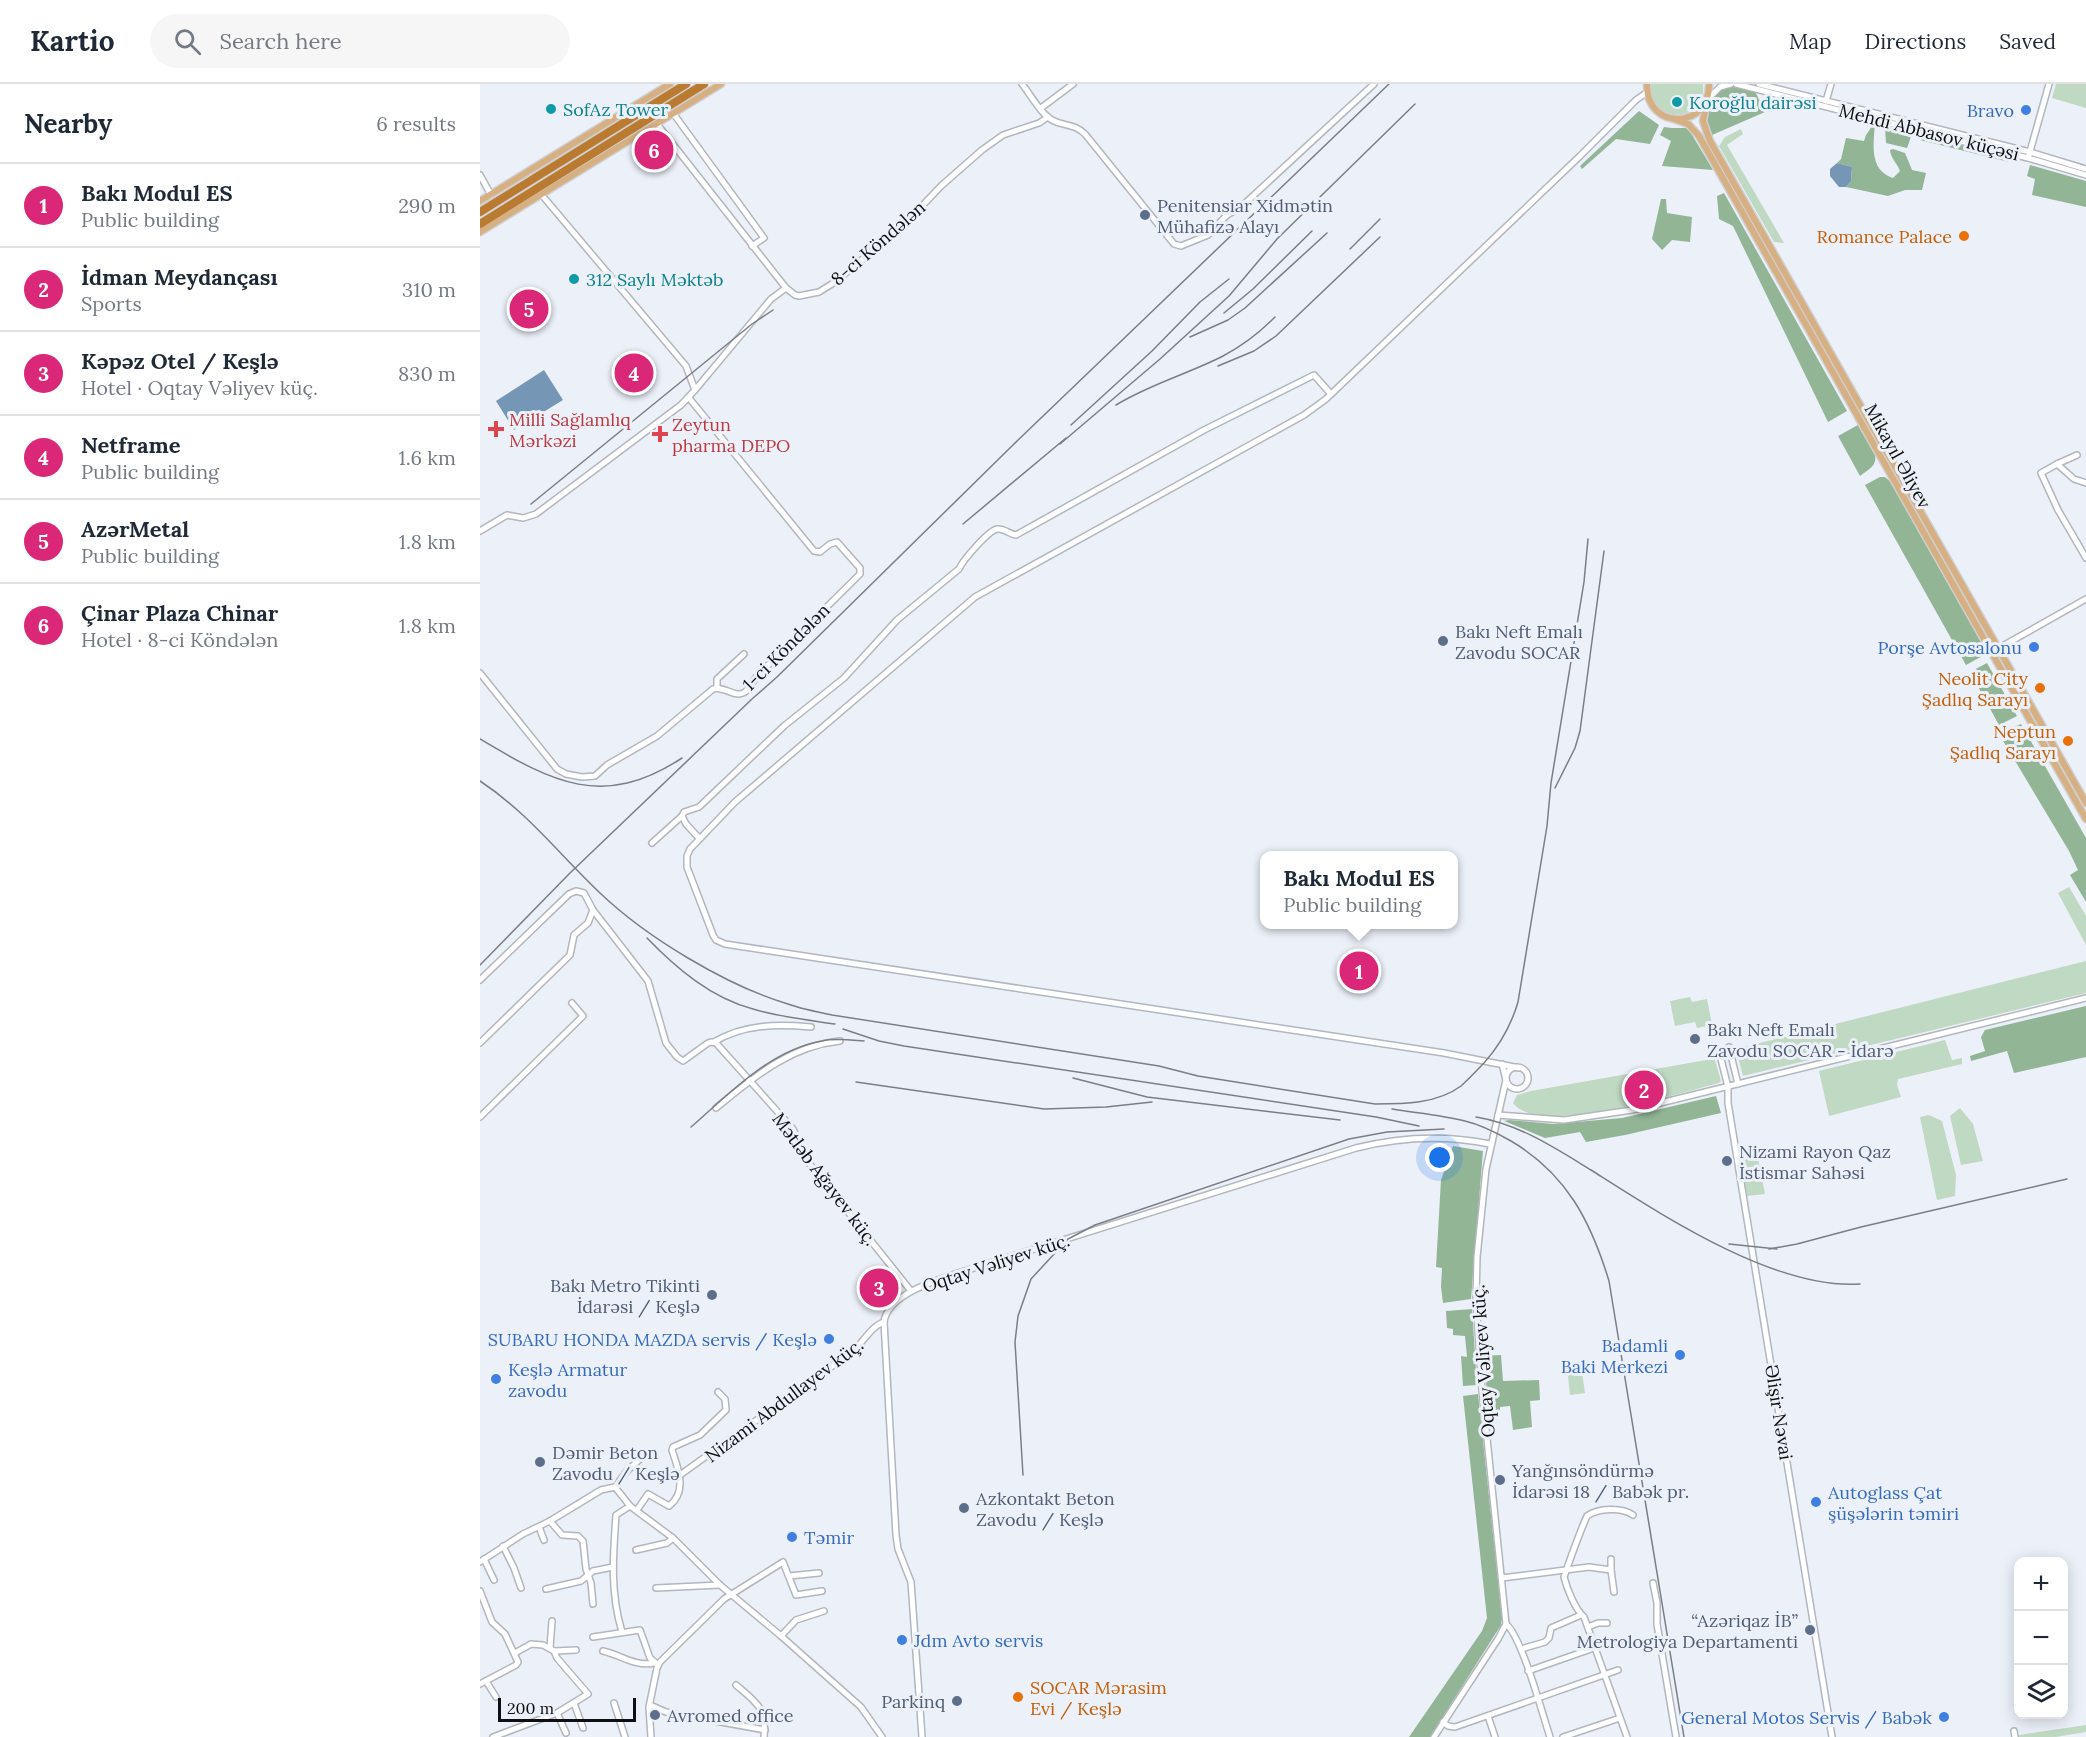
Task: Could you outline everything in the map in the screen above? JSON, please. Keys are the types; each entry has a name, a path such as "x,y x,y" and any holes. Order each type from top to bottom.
{"highway":[{"path":"480,212 686,84"},
{"path":"480,224 704,84"}],"main road":[{"path":"480,201 670,84"},
{"path":"480,232 721,84"},
{"path":"1647,84 1647,93"},
{"name":"Mikayıl Əliyev","path":"1709,84 1703,118 1708,137 2086,803"},
{"name":"Mikayıl Əliyev","path":"1647,93 1653,108 1666,117 1688,124 1699,136 2086,819"},
{"path":"1674,119 1690,117 1697,113 1707,100"}],"street":[{"path":"1023,84 1048,117 1081,130 1104,155 1174,244 1181,246 1208,235 1227,215 1241,207 1374,84"},
{"path":"1041,108 1072,84"},
{"path":"1707,100 1720,87 1731,84"},
{"name":"Mehdi Abbasov küçəsi","path":"1736,84 2086,168"},
{"name":"Mehdi Abbasov küçəsi","path":"1760,84 2029,155 2086,175"},
{"path":"1826,101 1831,84"},
{"path":"2029,155 2049,84"},
{"path":"1502,1064 1508,1084 1515,1089 1527,1085 1527,1072 1502,1064 725,944 716,940 713,935 687,867 687,856 699,838 735,802 975,597 1304,415 1331,394 1636,100 1647,93"},
{"path":"673,113 764,238 752,246"},
{"name":"8-ci Köndələn","path":"786,288 795,295 805,295 819,292 835,282 906,223 941,186 982,150 1003,135 1043,121 1048,117"},
{"path":"480,531 507,515 523,518 536,514 591,475 689,398 771,299 786,288 657,124"},
{"path":"480,176 491,195"},
{"path":"541,194 686,366 695,390"},
{"path":"652,843 684,812 699,807 784,726 844,678 897,620 958,568 992,531 999,529 1013,534 1021,532 1204,430 1314,375 1331,394"},
{"name":"1-ci Köndələn","path":"480,674 557,769 566,774 582,777 594,776 614,760 647,743 717,687 737,694 746,692 757,676 861,572 837,542 830,544 820,552 814,551 689,398"},
{"path":"2077,455 2041,473 2058,510 2086,558"},
{"path":"2057,464 2074,479 2086,483"},
{"path":"1999,648 2086,599"},
{"path":"717,687 717,679 744,654"},
{"path":"682,816 699,838"},
{"path":"480,980 569,894 576,891 584,893 593,910 648,981 666,1043 680,1060 686,1060 708,1043 735,1032 755,1027 785,1025 811,1027"},
{"path":"480,1043 570,955 574,934 588,922 593,910"},
{"path":"1498,1115 1552,1120 1639,1108 2086,998"},
{"path":"480,1117 583,1016 572,1003"},
{"path":"716,1108 771,1065 794,1052 810,1046 840,1041"},
{"name":"Mətləb Ağayev küç.","path":"714,1042 793,1129 808,1162 911,1291"},
{"path":"1729,1047 1738,1084"},
{"name":"Əlişir Nəvai","path":"1719,1051 1728,1087 1728,1103 1832,1737"},
{"path":"1506,1080 1511,1069 1519,1068"},
{"name":"Oqtay Vəliyev küç.","path":"1506,1080 1490,1144 1481,1215 1476,1301 1482,1390 1506,1624"},
{"name":"Oqtay Vəliyev küç.","path":"884,1322 890,1309 911,1291 986,1264 1356,1148 1402,1140 1444,1138 1490,1144"},
{"path":"884,1322 897,1542 911,1582 922,1737"},
{"name":"Nizami Abdullayev küç.","path":"680,1475 852,1352 877,1325 884,1322"},
{"path":"637,1509 648,1494 667,1505 672,1505 680,1494 680,1475 672,1450 705,1432 726,1410 725,1399 718,1392"},
{"path":"494,1580 482,1561 503,1546 550,1521 600,1490 615,1487 640,1459"},
{"path":"615,1487 630,1506 673,1538 731,1595 781,1635 861,1707 882,1737"},
{"path":"622,1632 614,1602 613,1567 616,1517 630,1506"},
{"path":"1627,1737 1588,1627 1565,1581 1565,1574 1587,1516 1596,1512 1623,1509 1633,1515"},
{"path":"550,1521 562,1535 581,1538 586,1553 586,1569 593,1604"},
{"path":"539,1527 544,1540"},
{"path":"636,1550 667,1543 673,1538"},
{"path":"503,1546 521,1588"},
{"path":"1611,1559 1614,1592"},
{"path":"651,1737 650,1705 656,1664 731,1595 783,1562 796,1595 822,1591"},
{"path":"546,1588 581,1581 598,1569 613,1567"},
{"path":"1502,1578 1589,1567 1611,1570"},
{"path":"789,1576 819,1573"},
{"path":"1653,1582 1657,1603 1657,1624 1676,1737"},
{"path":"656,1588 720,1585"},
{"path":"480,1591 493,1624 505,1634 518,1662 483,1683 496,1697"},
{"path":"781,1635 796,1620 824,1611"},
{"path":"1521,1649 1545,1642 1549,1638 1551,1628 1581,1615"},
{"path":"493,1737 512,1734 557,1713 588,1694 552,1650 552,1621"},
{"path":"1588,1627 1607,1623"},
{"path":"1434,1737 1506,1624 1514,1632 1521,1649 1550,1737"},
{"path":"593,1637 641,1630 650,1658 656,1664"},
{"path":"515,1653 531,1644 552,1650 576,1650"},
{"path":"1528,1671 1594,1648"},
{"path":"603,1651 633,1662 656,1664"},
{"path":"1443,1722 1455,1727 1618,1670"},
{"path":"736,1685 763,1710 764,1737"},
{"path":"574,1703 583,1728"},
{"path":"614,1703 625,1737"},
{"path":"650,1705 666,1712 765,1730"},
{"path":"557,1713 566,1733"},
{"path":"1488,1716 1495,1737"},
{"path":"1563,1737 1620,1718"}],"green space":[{"name":"Koroğlu dairəsi","path":"1651,84 1703,84 1702,97 1697,106 1688,112 1667,113 1653,98"},
{"path":"2056,84 2086,84 2086,108 2052,98"},
{"path":"1732,85 1754,89 1765,112 1712,135 1708,130 1704,115 1710,109 1717,92"},
{"path":"1639,111 1659,125 1650,144 1616,139 1582,169 1580,166"},
{"path":"1875,122 1874,155 1880,169 1893,178 1900,171 1890,150 1905,153 1912,170 1926,173 1922,190 1905,190 1888,196 1846,187 1851,181 1852,167 1837,163 1841,159 1846,138 1864,141"},
{"path":"1664,127 1688,128 1713,170 1662,166 1671,141 1660,135"},
{"path":"1885,127 1912,134 1907,148 1886,143"},
{"path":"1741,129 1743,134 1727,145 1784,243 1774,242 1719,146 1725,137"},
{"path":"1923,134 2010,157 2009,162 1920,140"},
{"path":"2030,165 2086,181 2086,207 2032,195 2035,179 2027,176"},
{"path":"1724,193 1847,411 1828,422 1733,226 1719,219 1717,196"},
{"path":"1661,199 1666,199 1667,213 1692,217 1690,242 1672,240 1662,250 1652,239"},
{"path":"1858,425 1875,455 1872,467 1860,476 1838,436"},
{"path":"1880,477 1885,477 1892,483 1988,653 1966,665 1865,485"},
{"path":"1987,663 2017,716 1999,725 1970,672"},
{"path":"2021,724 2086,838 2086,902 2070,875 2078,870 2069,851 1999,734"},
{"path":"2069,887 2086,916 2086,945 2058,893"},
{"path":"2086,961 2086,993 1743,1076 1736,1049"},
{"path":"1690,997 1692,1002 1707,999 1712,1025 1697,1028 1695,1022 1675,1026 1670,1001"},
{"path":"2086,1006 2086,1057 2014,1073 2007,1051 1971,1061 1970,1056 1985,1051 1981,1037 1985,1030"},
{"path":"1945,1040 1952,1060 1962,1058 1962,1064 1898,1079 1897,1085 1901,1097 1829,1116 1819,1071"},
{"path":"1715,1060 1721,1081 1719,1083 1645,1103 1612,1110 1551,1116 1528,1113 1513,1103 1517,1095 1531,1091"},
{"path":"1716,1096 1721,1113 1586,1142 1580,1132 1545,1138 1504,1121 1553,1124 1622,1118"},
{"path":"1960,1108 1973,1124 1983,1161 1961,1165 1950,1116"},
{"path":"1929,1115 1942,1121 1956,1175 1955,1196 1937,1200 1920,1117"},
{"path":"1755,1143 1765,1194 1747,1196 1739,1147"},
{"path":"1453,1146 1483,1151 1471,1299 1443,1303 1442,1268 1436,1267 1441,1180"},
{"path":"1472,1309 1477,1385 1463,1386 1461,1356 1467,1357 1465,1336 1453,1335 1453,1329 1447,1328 1446,1311"},
{"path":"1501,1355 1503,1381 1539,1380 1540,1400 1530,1401 1532,1427 1513,1430 1510,1406 1500,1407 1500,1418 1495,1420 1494,1427 1490,1427 1484,1356"},
{"path":"1581,1365 1585,1393 1570,1395 1567,1367"},
{"path":"1478,1394 1501,1625 1430,1737 1409,1737 1482,1631 1487,1618 1463,1396"},
{"path":"2086,1725 2086,1732 2056,1737 2019,1737 2019,1735"}],"water":[{"path":"1837,163 1852,167 1851,181 1846,187 1839,187 1830,176 1830,169"},
{"path":"544,370 563,400 514,430 496,401"}],"railway":[{"path":"480,965 570,873 777,677 1014,444 1389,84"},
{"path":"1060,444 1160,359 1229,296 1277,239 1415,104"},
{"path":"1350,249 1380,219"},
{"path":"1224,313 1253,289 1312,231"},
{"path":"1190,337 1228,320 1245,308 1327,233"},
{"path":"1218,366 1254,351 1276,336 1380,237"},
{"path":"1071,425 1152,351 1200,302 1229,279"},
{"path":"531,504 752,324 773,310"},
{"path":"1116,405 1142,391 1223,356 1237,348 1275,317"},
{"path":"963,524 1066,438"},
{"path":"480,781 513,806 600,893 640,926 714,973 764,996 793,1006 832,1015 1159,1066 1198,1076 1375,1104 1431,1100 1461,1086 1484,1063 1505,1034 1518,1002 1584,582 1588,539"},
{"path":"1555,788 1575,748 1580,731 1604,551"},
{"path":"480,739 531,767 555,778 578,784 602,786 627,783 654,774 682,758"},
{"path":"647,938 695,981 738,1004 763,1012 835,1024"},
{"path":"843,1029 879,1041 904,1046 1376,1117 1419,1126"},
{"path":"691,1127 751,1075 785,1054 803,1046 827,1040 864,1041"},
{"path":"1073,1078 1147,1097 1340,1120"},
{"path":"856,1082 1044,1109 1106,1107 1152,1102"},
{"path":"1392,1109 1471,1123 1511,1141 1547,1168 1562,1184 1585,1219 1609,1281 1684,1737"},
{"path":"1476,1117 1507,1125 1536,1138 1651,1208 1720,1246 1756,1262 1792,1275 1827,1283 1860,1284"},
{"path":"1023,1475 1015,1342 1018,1316 1031,1279 1068,1239 1095,1225 1349,1139 1387,1132 1444,1129"},
{"path":"1769,1249 2067,1179"},
{"path":"1729,1244 1777,1249"}],"place":[{"name":"Koroğlu dairəsi","path":"1677,102"},
{"name":"SofAz Tower","path":"551,109"},
{"name":"Bravo","path":"2026,110"},
{"name":"Çinar Plaza Chinar","path":"654,150"},
{"name":"Penitensiar Xidmətin Mühafizə Alayı","path":"1145,215"},
{"name":"Romance Palace","path":"1964,236"},
{"name":"312 Saylı Məktəb","path":"574,279"},
{"name":"AzərMetal","path":"529,309"},
{"name":"Netframe","path":"634,373"},
{"name":"Milli Sağlamlıq Mərkəzi","path":"496,429"},
{"name":"Zeytun pharma DEPO","path":"660,434"},
{"name":"Bakı Neft Emalı Zavodu SOCAR","path":"1443,641"},
{"name":"Porşe Avtosalonu","path":"2034,647"},
{"name":"Neolit City Şadlıq Sarayı","path":"2040,688"},
{"name":"Neptun Şadlıq Sarayı","path":"2068,741"},
{"name":"Bakı Modul ES","path":"1359,971"},
{"name":"Bakı Neft Emalı Zavodu SOCAR - İdarə","path":"1695,1039"},
{"name":"İdman Meydançası","path":"1644,1090"},
{"name":"Nizami Rayon Qaz İstismar Sahəsi","path":"1727,1161"},
{"name":"Kəpəz Otel / Keşlə","path":"879,1288"},
{"name":"Bakı Metro Tikinti İdarəsi / Keşlə","path":"712,1295"},
{"name":"SUBARU HONDA MAZDA servis / Keşlə","path":"829,1339"},
{"name":"Badamli Baki Merkezi","path":"1680,1355"},
{"name":"Keşlə Armatur zavodu","path":"496,1379"},
{"name":"Dəmir Beton Zavodu / Keşlə","path":"540,1462"},
{"name":"Yanğınsöndürmə İdarəsi 18 / Babək pr.","path":"1500,1480"},
{"name":"Autoglass Çat şüşələrin təmiri","path":"1816,1502"},
{"name":"Azkontakt Beton Zavodu / Keşlə","path":"964,1508"},
{"name":"Təmir","path":"792,1537"},
{"name":"“Azəriqaz İB” Metrologiya Departamenti","path":"1810,1630"},
{"name":"Jdm Avto servis","path":"902,1640"},
{"name":"SOCAR Mərasim Evi / Keşlə","path":"1018,1697"},
{"name":"Parkinq","path":"957,1701"},
{"name":"Avromed office","path":"655,1715"},
{"name":"General Motos Servis / Babək","path":"1944,1717"}]}
